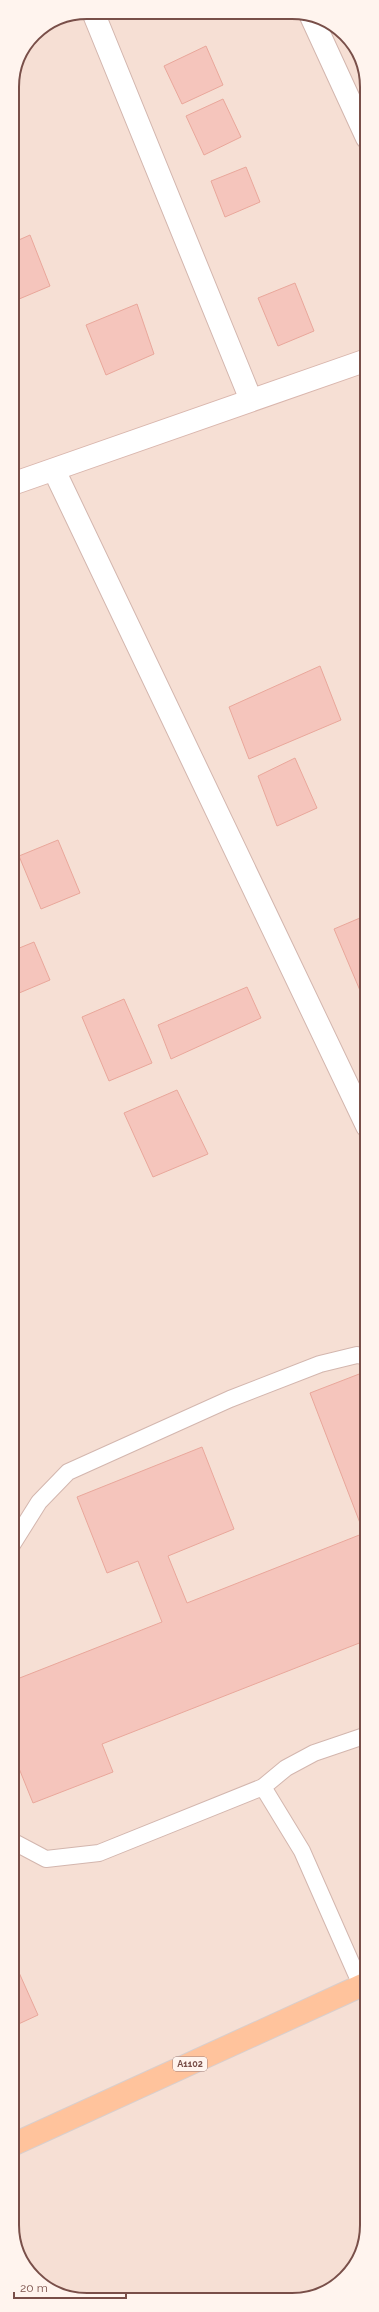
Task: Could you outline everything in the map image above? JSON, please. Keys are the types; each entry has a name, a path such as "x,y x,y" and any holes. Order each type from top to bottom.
{"main road":[{"name":"A1102","path":"19,2142 360,1986"}],"street":[{"path":"96,19 251,400"},
{"path":"314,23 360,123"},
{"path":"19,482 360,362"},
{"path":"54,470 360,1111"}],"lane":[{"path":"19,1534 39,1502 68,1472 230,1399 313,1366 357,1355 360,1356"},
{"path":"19,1845 46,1859 99,1854 263,1787 286,1768 314,1753 360,1737"},
{"path":"263,1787 302,1852 360,1975"}],"shaded area":[{"path":"292,19 309,21 330,30 346,46 355,61 360,83 360,2225 359,2238 355,2251 349,2263 340,2273 330,2282 318,2288 296,2293 74,2292 53,2284 36,2270 30,2263 24,2251 19,2229 19,87 20,74 30,49 49,30 74,20"}],"building":[{"path":"206,46 223,85 182,104 164,66"},
{"path":"223,99 241,137 204,155 186,116"},
{"path":"246,167 260,202 225,217 211,181"},
{"path":"30,235 50,286 19,299 19,240"},
{"path":"295,283 314,331 278,346 258,298"},
{"path":"137,304 154,354 106,375 86,325"},
{"path":"320,666 341,720 249,759 229,707"},
{"path":"295,758 317,808 277,826 258,776"},
{"path":"58,840 80,893 41,909 19,856"},
{"path":"360,918 360,990 334,929"},
{"path":"34,942 50,980 19,993 19,948"},
{"path":"247,987 261,1018 171,1059 158,1025"},
{"path":"124,999 152,1063 109,1081 82,1017"},
{"path":"177,1090 208,1154 153,1177 124,1113"},
{"path":"360,1374 360,1523 310,1393"},
{"path":"202,1447 234,1529 168,1556 187,1603 360,1535 360,1643 102,1744 113,1772 33,1803 19,1768 19,1678 162,1622 138,1561 107,1573 77,1497"},
{"path":"19,1973 38,2015 19,2024"}]}
